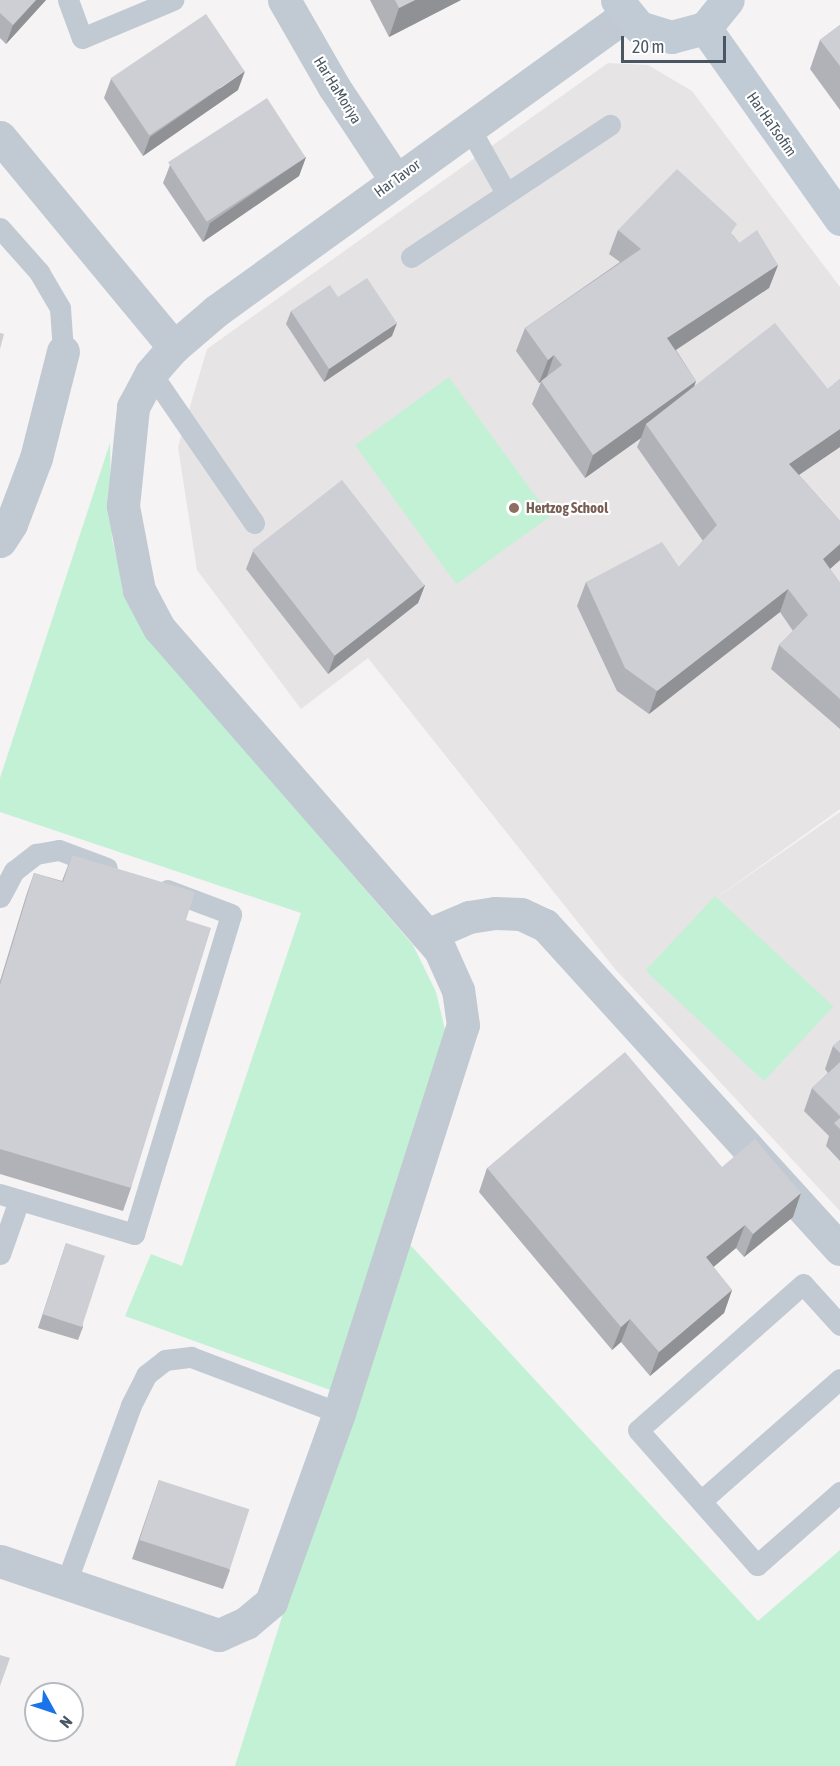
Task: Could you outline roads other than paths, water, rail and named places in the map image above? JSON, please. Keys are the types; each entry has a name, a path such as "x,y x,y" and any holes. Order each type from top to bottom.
{"street":[{"name":"Har HaMoriya","path":"284,0 334,87 396,178"},
{"path":"621,8 654,35 671,37 705,28 728,0"},
{"name":"Har Tavor","path":"0,1561 219,1635 246,1623 271,1602 339,1413 463,1025 459,990 440,950 159,628 139,590 123,495 133,407 151,373 174,347 216,311 468,127 621,8"},
{"name":"Har HaTsofim","path":"705,28 840,219"},
{"path":"0,137 174,347"},
{"path":"0,541 11,524 36,458 63,351"},
{"path":"427,935 469,917 495,913 521,914 545,925 840,1249"}],"lane":[{"path":"68,0 82,38 173,0"},
{"path":"411,257 610,124"},
{"path":"468,127 506,194"},
{"path":"0,228 39,272 60,308 63,351"},
{"path":"151,373 254,523"},
{"path":"0,897 14,871 36,854 60,850 124,874"},
{"path":"0,1254 9,1197 134,1234 231,914 145,882"},
{"path":"840,1325 803,1284 638,1430 757,1565 840,1492"},
{"path":"66,1583 122,1431 146,1375 165,1360 191,1357 339,1413"},
{"path":"701,1501 840,1379"}],"place":[{"name":"Hertzog School","path":"514,508"}]}
